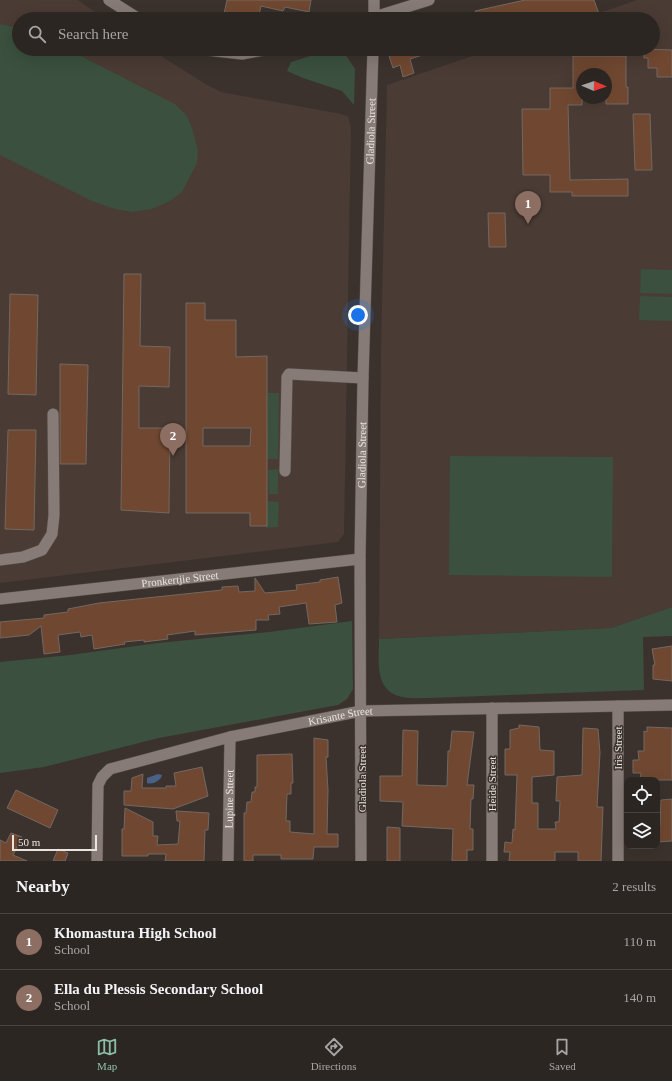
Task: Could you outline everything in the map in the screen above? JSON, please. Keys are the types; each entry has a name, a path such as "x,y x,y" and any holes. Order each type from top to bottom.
{"street":[{"path":"109,0 128,12"},
{"path":"373,12 374,0"},
{"path":"391,12 429,0"},
{"name":"Gladiola Street","path":"361,861 362,711 360,559 363,378 373,56"},
{"path":"285,471 287,377 289,374 363,378"},
{"path":"0,560 23,557 42,550 52,534 54,515 53,414"},
{"name":"Pronkertjie Street","path":"0,599 360,559"},
{"name":"Krisante Street","path":"97,861 98,785 102,777 110,769 230,737 362,711 672,705"},
{"name":"Iris Street","path":"618,706 618,861"},
{"name":"Heide Street","path":"492,708 492,861"},
{"name":"Lupine Stteet","path":"228,861 230,737"}],"shaded area":[{"path":"0,0 78,0 95,12 12,12 12,56 161,56 207,85 221,92 348,116 351,128 344,534 338,542 0,583"},
{"path":"637,0 672,0 672,607 611,628 379,639 381,350 387,85 472,56 660,56 660,12 602,12"}],"green space":[{"path":"0,24 12,27 12,56 81,56 175,104 187,116 198,150 197,163 182,192 170,201 152,209 132,212 115,209 92,201 0,155"},
{"path":"310,56 346,56 355,69 354,105 342,91 287,71 291,62"},
{"path":"641,269 672,270 672,294 640,293"},
{"path":"640,296 672,297 672,321 639,320"},
{"path":"268,393 279,393 278,459 267,459"},
{"path":"450,456 613,457 612,577 449,575"},
{"path":"278,469 278,494 269,494 268,470"},
{"path":"268,501 279,502 278,527 266,528"},
{"path":"672,607 672,636 643,637 644,690 409,698 398,696 390,692 381,679 379,639 611,628"},
{"path":"352,621 353,689 347,699 338,705 159,738 44,767 0,773 0,662 70,655 158,643 269,632"}],"water":[{"path":"158,774 162,775 158,781 147,783 147,778"}],"building":[{"path":"227,0 311,0 309,12 285,7 283,11 261,6 260,12 224,12"},
{"path":"525,0 594,0 598,12 476,12"},
{"path":"660,50 672,50 672,77 657,77 657,68 648,68 648,58 644,58 644,56 660,56"},
{"path":"389,56 419,56 410,59 414,73 403,77 400,65 393,68"},
{"path":"573,56 626,56 626,87 628,87 628,104 612,104 612,68 576,68 576,104 582,105 568,105 570,180 628,179 628,196 572,196 572,192 550,192 550,175 523,175 522,109 550,109 550,88 573,88"},
{"path":"633,114 650,114 652,170 635,170"},
{"path":"488,213 505,213 506,247 489,247"},
{"path":"124,274 141,274 140,346 170,347 169,387 139,386 139,428 170,428 169,513 121,510"},
{"path":"10,294 38,295 36,395 8,394"},
{"path":"186,303 205,303 205,320 236,320 236,357 267,356 267,526 250,526 250,513 186,513","holes":["203,428 251,428 250,446 203,446"]},
{"path":"60,364 88,365 86,464 60,464"},
{"path":"8,430 36,430 34,530 5,529"},
{"path":"338,577 342,603 335,605 337,622 309,624 306,603 279,607 280,614 268,615 269,620 256,620 256,630 195,635 195,631 167,635 168,639 144,642 144,640 124,642 125,644 94,649 92,635 81,637 80,632 58,635 60,652 44,654 41,626 29,635 0,638 0,622 44,618 44,615 68,612 68,609 99,603 222,590 222,587 238,586 239,592 255,591 255,578 265,593 297,590 296,585 320,582 320,580"},
{"path":"672,646 672,681 653,679 653,665 655,665 652,649"},
{"path":"519,725 539,727 540,750 554,751 554,775 532,777 532,803 538,803 538,829 556,829 555,822 559,822 560,801 556,801 557,777 582,775 583,728 598,729 600,753 597,807 603,807 601,861 578,861 578,852 555,852 555,861 509,861 510,852 504,852 505,842 512,843 513,829 515,830 517,775 505,775 505,749 510,749 510,730 519,728"},
{"path":"647,727 672,728 672,780 660,780 660,777 640,777 641,773 633,773 633,760 639,760 638,751 644,751 644,731 647,732"},
{"path":"403,730 418,731 417,785 447,786 448,751 450,751 452,731 474,732 467,785 474,785 473,799 471,799 470,829 473,829 473,850 467,850 467,861 452,861 453,829 402,826 403,802 380,801 380,776 402,776"},
{"path":"314,738 328,740 328,757 326,757 328,790 327,834 338,834 338,847 314,847 313,859 281,859 281,855 253,855 253,861 244,861 244,813 246,813 247,802 251,802 252,792 255,792 255,787 257,787 257,755 292,754 293,783 291,783 291,794 287,794 286,821 290,821 290,832 314,834"},
{"path":"202,767 208,796 173,809 124,805 124,791 131,791 132,778 143,774 142,788 166,788 166,786 176,786 174,773"},
{"path":"16,790 58,810 50,828 7,808"},
{"path":"672,799 672,841 660,842 661,800"},
{"path":"125,808 153,822 153,836 158,836 157,845 178,844 180,821 177,821 176,811 209,813 208,830 205,830 204,861 165,861 166,854 122,856 122,829 124,829"},
{"path":"387,827 400,828 400,861 387,861"},
{"path":"11,833 22,837 13,855 27,861 0,861 0,840 6,843"},
{"path":"58,849 68,853 65,861 53,861"}],"place":[{"name":"Khomastura High School","path":"528,224"},
{"name":"Ella du Plessis Secondary School","path":"173,456"}]}
